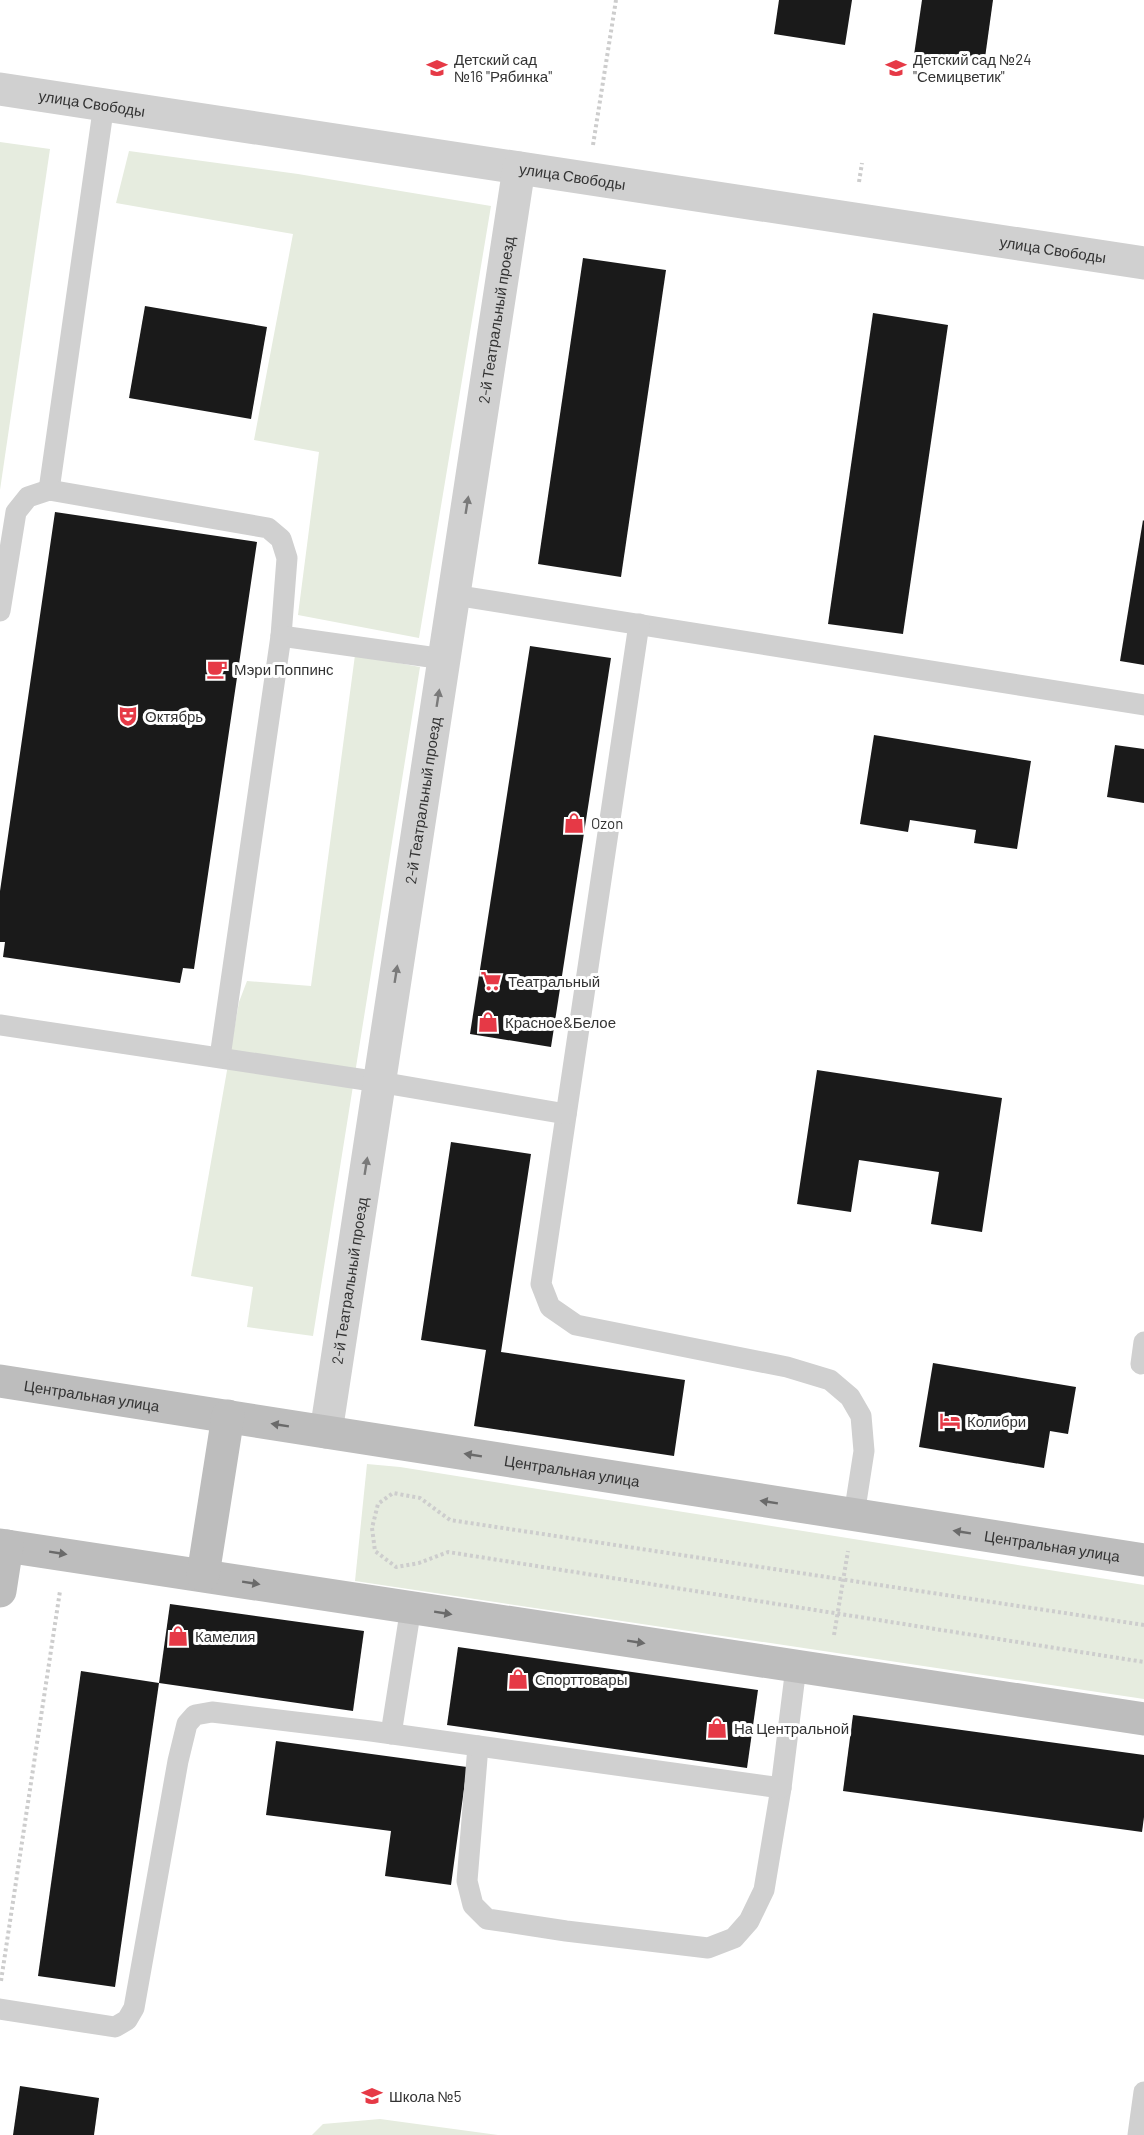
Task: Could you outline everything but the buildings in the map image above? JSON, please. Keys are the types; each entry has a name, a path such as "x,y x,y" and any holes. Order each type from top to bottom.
{"street":[{"name":"улица Свободы","path":"0,89 1144,262"},
{"name":"2-й Театральный проезд","path":"326,1432 519,168"},
{"name":"Центральная улица","path":"0,1381 1144,1560"},
{"path":"203,1575 228,1416"},
{"path":"0,1591 4,1545 1144,1719"}],"lane":[{"path":"49,490 104,104"},
{"path":"0,611 16,512 28,497 49,490 268,528 281,539 287,558 281,636 220,1057"},
{"path":"454,596 1144,705"},
{"path":"639,624 541,1284 550,1307 576,1325 787,1367 830,1380 850,1397 861,1416 864,1451 854,1515"},
{"path":"281,636 444,659"},
{"path":"0,1025 380,1082 566,1114"},
{"path":"1141,1364 1144,1342"},
{"path":"391,1734 411,1608"},
{"path":"478,1746 467,1881 473,1905 487,1919 708,1948 734,1938 749,1921 764,1890 782,1788 796,1667"},
{"path":"0,2008 115,2027 128,2020 134,2008 178,1761 186,1725 195,1715 212,1712 391,1734 782,1788"},
{"path":"1140,2126 1144,2092"}],"path":[{"path":"588,178 616,0"},
{"path":"1144,1625 450,1520 420,1498 393,1493 378,1504 372,1528 375,1551 396,1567 419,1563 448,1552 1144,1662"},
{"path":"831,1672 836,1614 854,1515"},
{"path":"0,1986 66,1555"}],"shaded area":[{"path":"0,142 50,149 0,490"},
{"path":"129,151 298,174 491,206 419,638 298,615 319,452 254,440 293,234 116,203"},
{"path":"355,655 420,667 313,1336 247,1327 253,1287 191,1276 239,1002 247,981 311,986"},
{"path":"367,1464 400,1467 1144,1585 1144,1699 355,1581"},
{"path":"380,2119 498,2135 312,2135 323,2124"}],"place":[{"name":"Детский сад №16 \"Рябинка\"","path":"437,68"},
{"name":"Детский сад №24 \"Семицветик\"","path":"896,68"},
{"name":"Мэри Поппинс","path":"217,669"},
{"name":"Октябрь","path":"128,716"},
{"name":"Ozon","path":"574,823"},
{"name":"Театральный","path":"491,981"},
{"name":"Красное&Белое","path":"488,1022"},
{"name":"Колибри","path":"950,1421"},
{"name":"Камелия","path":"178,1636"},
{"name":"Спорттовары","path":"518,1679"},
{"name":"На Центральной","path":"717,1728"},
{"name":"Школа №5","path":"372,2096"}]}
